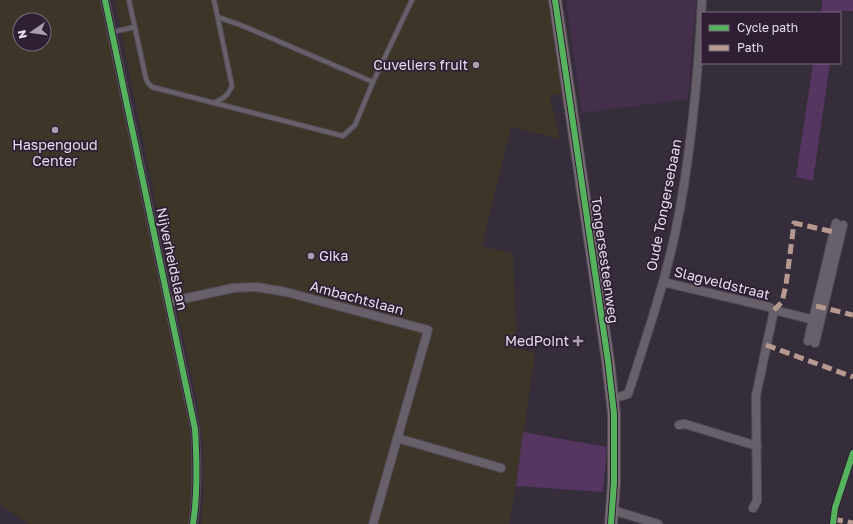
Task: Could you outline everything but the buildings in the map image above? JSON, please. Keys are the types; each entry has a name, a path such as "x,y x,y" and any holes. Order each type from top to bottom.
{"main road":[{"name":"Tongersesteenweg","path":"555,0 608,362 612,399 614,430 611,524"}],"street":[{"name":"Nijverheidslaan","path":"105,0 195,429 197,473 196,504 193,524"},
{"name":"Oude Tongersebaan","path":"701,12 702,0"},
{"name":"Oude Tongersebaan","path":"612,399 628,394 663,282 675,235 686,177 694,106 701,13"},
{"path":"811,342 840,224"},
{"name":"Slagveldstraat","path":"663,282 769,307 774,310 816,321"},
{"name":"Ambachtslaan","path":"168,302 233,288 257,287 286,292 428,330 373,524"},
{"name":"Slagveldstraat","path":"753,508 757,501 757,388 774,310"},
{"path":"679,425 685,424 757,446"},
{"path":"397,438 501,468"},
{"path":"612,510 658,524"}],"lane":[{"path":"129,0 146,79 154,88 343,136 355,125 373,82 412,0"},
{"path":"212,103 228,95 232,86 214,0"},
{"path":"218,17 244,26 373,82"},
{"path":"112,32 135,27"}],"shaded area":[{"path":"0,0 101,0 188,417 193,478 188,524 29,524 0,504"},
{"path":"115,0 548,0 562,94 550,96 560,139 511,127 482,246 513,254 517,348 535,353 516,486 509,524 201,524 204,492 203,445 197,399 179,319"},
{"path":"566,0 696,0 688,99 582,113"},
{"path":"822,0 853,0 853,11 821,12"},
{"path":"813,64 830,64 813,181 796,177"},
{"path":"523,432 607,447 603,492 516,486"}],"marked path":[{"path":"774,310 782,302 786,285 794,223 834,232"},
{"path":"816,306 853,315"},
{"path":"766,345 853,377"},
{"path":"833,519 853,523"}],"cycle path":[{"path":"105,0 195,429 197,476 193,524"},
{"path":"555,0 608,361 614,414 614,482 611,524"},
{"path":"833,524 835,508 853,453"}],"place":[{"name":"Cuveliers fruit","path":"476,65"},
{"name":"Haspengoud Center","path":"55,130"},
{"name":"Gika","path":"311,256"},
{"name":"MedPoint","path":"578,341"}]}
